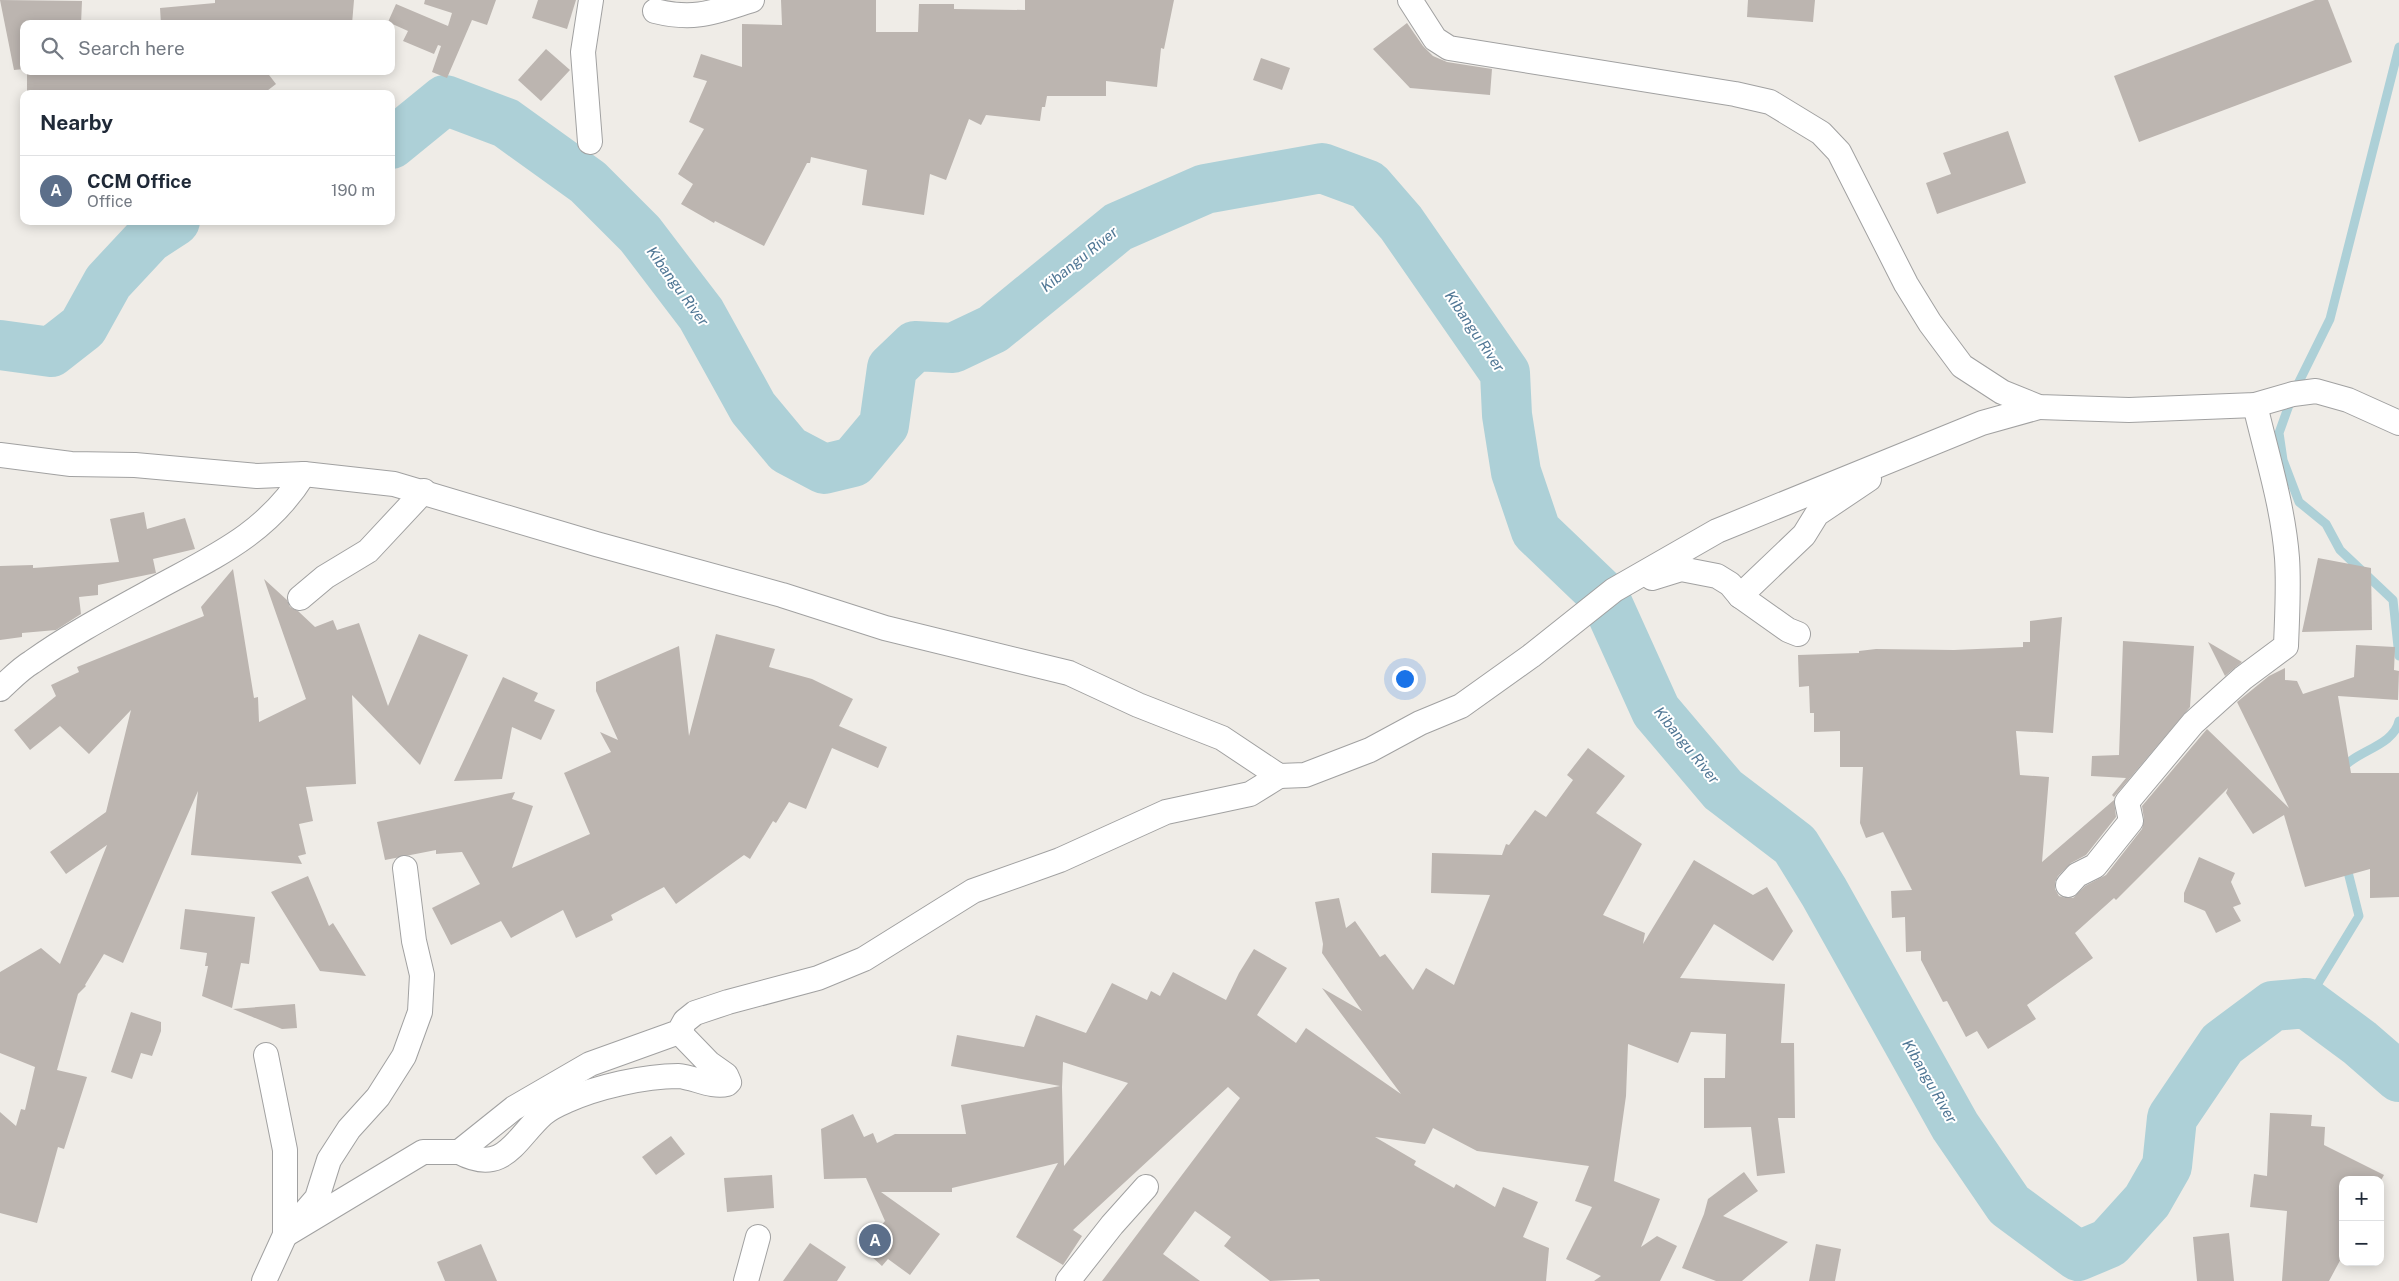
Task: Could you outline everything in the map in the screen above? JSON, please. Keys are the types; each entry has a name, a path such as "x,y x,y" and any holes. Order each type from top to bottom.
{"street":[{"path":"590,142 583,52 591,0"},
{"path":"655,11 675,16 697,16 752,0"},
{"path":"1410,0 1436,39 1449,48 1735,94 1770,102 1806,123 1821,134 1839,152 1906,284 1930,323 1962,366 2002,392 2039,407"},
{"path":"460,1152 514,1108 563,1079 617,1053 679,1032 685,1021 695,1013 728,1002 818,978 864,959 973,891 1060,860 1166,812 1250,794 1279,776 1305,775 1370,750 1420,723 1461,706 1531,656 1614,590 1717,531 1982,423 2039,407 2129,410 2255,405 2294,394 2316,392 2348,400 2399,423"},
{"path":"2068,885 2077,875 2096,866 2131,821 2127,802 2176,742 2212,705 2286,646 2287,559 2285,540 2275,484 2255,405"},
{"path":"0,455 71,464 135,465 257,476 304,474 394,484 596,544 782,595 885,628 1069,673 1138,705 1222,738 1279,776"},
{"path":"1740,596 1804,535 1817,514 1903,455"},
{"path":"0,689 31,662 139,597 240,542 267,520 291,495 304,474"},
{"path":"300,598 326,577 368,551 424,492"},
{"path":"1614,590 1681,569 1717,576 1730,584 1740,596 1788,630 1798,634"},
{"path":"264,1281 285,1235 317,1198 329,1160 349,1129 378,1097 404,1056 420,1012 422,975 414,941 405,868"},
{"path":"285,1235 423,1152 460,1152 472,1159 493,1160 519,1142 543,1114 567,1100 632,1082 678,1076 717,1084 727,1084 729,1082 726,1075 709,1063 679,1032"},
{"path":"266,1055 285,1150 285,1235"},
{"path":"1068,1281 1146,1187"},
{"path":"746,1281 758,1237"}],"building":[{"path":"0,0 82,1 81,20 20,20 20,69 14,70"},
{"path":"215,0 354,0 352,20 161,20 160,8 215,3"},
{"path":"425,0 496,0 487,25 472,20 447,78 432,72 441,46 438,45 434,54 403,41 408,31 395,25 395,20 389,20 396,4 448,26 452,13 424,4"},
{"path":"538,0 576,0 567,29 532,18"},
{"path":"781,0 876,0 876,32 918,32 919,4 954,4 954,9 1025,10 1025,0 1174,0 1164,49 1161,48 1157,87 1106,81 1106,96 1047,96 1045,107 1042,107 1040,121 986,115 981,125 969,119 946,180 930,174 924,215 862,205 867,170 811,157 810,163 807,163 764,246 715,221 714,223 681,204 693,184 678,174 704,129 689,122 707,81 693,77 701,54 742,67 742,24 782,25"},
{"path":"1748,0 1815,0 1813,22 1747,17"},
{"path":"2315,0 2328,0 2352,62 2139,142 2114,76"},
{"path":"1407,23 1423,46 1433,56 1447,62 1492,69 1490,95 1410,88 1373,49"},
{"path":"546,49 570,70 541,101 518,80"},
{"path":"1261,58 1290,68 1282,90 1253,80"},
{"path":"27,75 269,75 276,84 268,90 27,90"},
{"path":"2008,131 2026,183 1937,214 1926,183 1951,174 1943,153"},
{"path":"144,512 147,529 185,518 195,549 153,559 156,573 98,585 98,595 79,597 81,614 56,630 22,633 22,637 0,640 0,566 33,565 33,568 119,562 110,519"},
{"path":"2318,558 2371,568 2372,630 2302,632"},
{"path":"233,569 254,698 258,697 259,722 306,699 264,579 287,600 290,607 298,611 315,627 333,620 337,630 359,623 388,706 419,634 468,655 420,765 352,695 356,784 306,787 313,821 299,824 306,854 298,856 302,864 191,855 198,791 123,963 104,954 86,986 78,994 57,1070 87,1077 64,1149 58,1147 37,1223 0,1213 0,1112 16,1126 21,1109 25,1110 35,1067 0,1053 0,972 41,948 60,964 107,845 66,874 50,852 106,812 131,710 89,754 60,726 30,750 14,730 56,696 51,685 79,672 77,667 204,616 201,607"},
{"path":"2062,617 2053,733 2016,731 2020,775 2049,777 2042,862 2114,800 2116,817 2086,855 2071,863 2058,876 2055,882 2055,889 2059,896 2073,898 2085,886 2106,875 2142,829 2144,819 2142,806 2207,729 2289,808 2237,702 2269,676 2285,668 2285,680 2297,681 2303,694 2354,677 2356,645 2395,647 2394,670 2399,671 2398,700 2338,696 2351,773 2399,773 2399,897 2370,898 2370,869 2305,887 2284,815 2253,834 2226,793 2228,788 2116,900 2114,898 2075,933 2093,958 2027,1005 2036,1019 1988,1049 1977,1031 1966,1037 1947,1001 1943,1002 1921,960 1921,951 1906,952 1905,917 1892,918 1891,891 1912,890 1883,832 1866,838 1860,823 1863,767 1840,767 1840,731 1814,732 1814,713 1810,713 1809,686 1799,687 1798,655 1859,653 1859,651 1876,649 1954,650 2023,647 2023,642 2030,642 2030,621"},
{"path":"716,634 775,649 769,667 812,679 853,699 839,726 887,747 878,768 832,748 806,809 789,802 776,823 773,821 750,859 744,855 676,904 664,887 611,915 613,920 576,938 563,910 511,938 501,921 451,945 432,908 480,884 462,852 436,854 436,850 385,860 377,822 515,792 512,799 533,806 512,868 590,834 564,773 611,752 600,732 618,740 596,691 596,682 679,646 689,736"},
{"path":"2123,641 2194,646 2190,707 2114,797 2112,795 2126,778 2091,776 2092,756 2119,755"},
{"path":"2208,642 2242,662 2225,676"},
{"path":"503,677 538,693 534,701 555,710 541,740 512,727 502,779 454,781"},
{"path":"1588,748 1625,776 1596,813 1642,844 1603,915 1645,933 1643,944 1694,860 1753,895 1767,887 1793,931 1773,961 1714,924 1680,978 1785,984 1781,1043 1794,1043 1795,1118 1778,1118 1785,1173 1757,1176 1751,1127 1704,1128 1704,1078 1725,1078 1726,1034 1691,1032 1678,1063 1628,1044 1626,1096 1614,1181 1660,1199 1641,1247 1657,1236 1677,1246 1660,1281 1594,1281 1601,1276 1566,1259 1592,1207 1575,1201 1589,1166 1477,1151 1433,1128 1425,1144 1375,1137 1416,1161 1414,1165 1454,1188 1456,1184 1495,1207 1503,1187 1538,1202 1523,1237 1549,1248 1546,1281 1320,1281 1319,1279 1270,1281 1224,1246 1231,1237 1195,1211 1163,1254 1200,1281 1102,1281 1240,1098 1228,1087 1073,1230 1082,1236 1063,1265 1016,1237 1058,1163 952,1188 952,1192 881,1192 940,1234 910,1275 888,1259 882,1266 862,1248 885,1221 866,1178 824,1179 821,1129 853,1114 864,1137 873,1133 877,1143 895,1134 966,1134 961,1105 1060,1086 951,1066 957,1035 1024,1047 1036,1015 1086,1033 1112,983 1147,1000 1151,991 1160,996 1173,972 1226,1000 1239,973 1254,949 1287,968 1257,1015 1296,1043 1306,1028 1401,1094 1322,988 1362,1011 1322,953 1323,944 1315,902 1339,898 1346,928 1355,921 1380,957 1385,954 1413,990 1426,968 1454,985 1490,895 1431,893 1432,853 1502,855 1506,844 1509,845 1535,810 1546,817 1573,780 1567,775","holes":["1063,1062 1128,1083 1064,1166"]},
{"path":"2199,857 2235,873 2231,882 2241,904 2233,907 2241,921 2216,933 2205,911 2184,902 2184,893"},
{"path":"308,876 329,926 333,923 366,976 320,971 271,892"},
{"path":"185,909 255,917 249,964 241,963 232,1008 202,996 208,966 205,966 207,953 180,949"},
{"path":"295,1004 297,1028 282,1029 233,1009"},
{"path":"131,1012 161,1022 161,1031 152,1056 141,1053 132,1079 111,1072"},
{"path":"2270,1113 2312,1115 2311,1126 2325,1127 2324,1145 2384,1175 2339,1176 2339,1262 2329,1281 2282,1281 2287,1211 2250,1207 2254,1174 2267,1176"},
{"path":"671,1136 685,1154 656,1175 642,1157"},
{"path":"1744,1172 1758,1191 1723,1216 1788,1242 1742,1281 1716,1281 1682,1268 1704,1214 1708,1199"},
{"path":"772,1175 774,1208 727,1212 724,1178"},
{"path":"2229,1233 2234,1281 2197,1281 2193,1237"},
{"path":"810,1243 846,1267 837,1281 783,1281"},
{"path":"481,1244 497,1281 445,1281 437,1262"},
{"path":"1816,1244 1841,1249 1835,1281 1809,1281"}],"waterway":[{"path":"2399,47 2330,319 2293,394 2279,433 2283,460 2299,502 2326,524 2340,550 2393,600 2399,656"},
{"name":"Kibangu River","path":"395,141 445,100 506,123 588,182 640,234 701,314 753,408 788,450 824,469 853,462 884,425 892,368 915,346 953,348 993,329 1118,227 1205,189 1322,168 1368,185 1401,223 1505,373 1507,415 1516,472 1536,531 1604,596 1656,711 1723,790 1795,845 1824,892 1955,1126 2009,1205 2078,1256 2109,1243 2147,1201 2167,1166 2172,1118 2222,1044 2273,1006 2306,1003 2360,1043 2399,1077"},
{"name":"Kibangu River","path":"0,345 51,352 83,327 108,282 149,238 169,225"},
{"path":"2342,769 2356,757 2390,737 2396,730 2399,721"},
{"path":"2306,1003 2359,916 2346,864"}],"place":[{"name":"CCM Office","path":"875,1240"}]}
